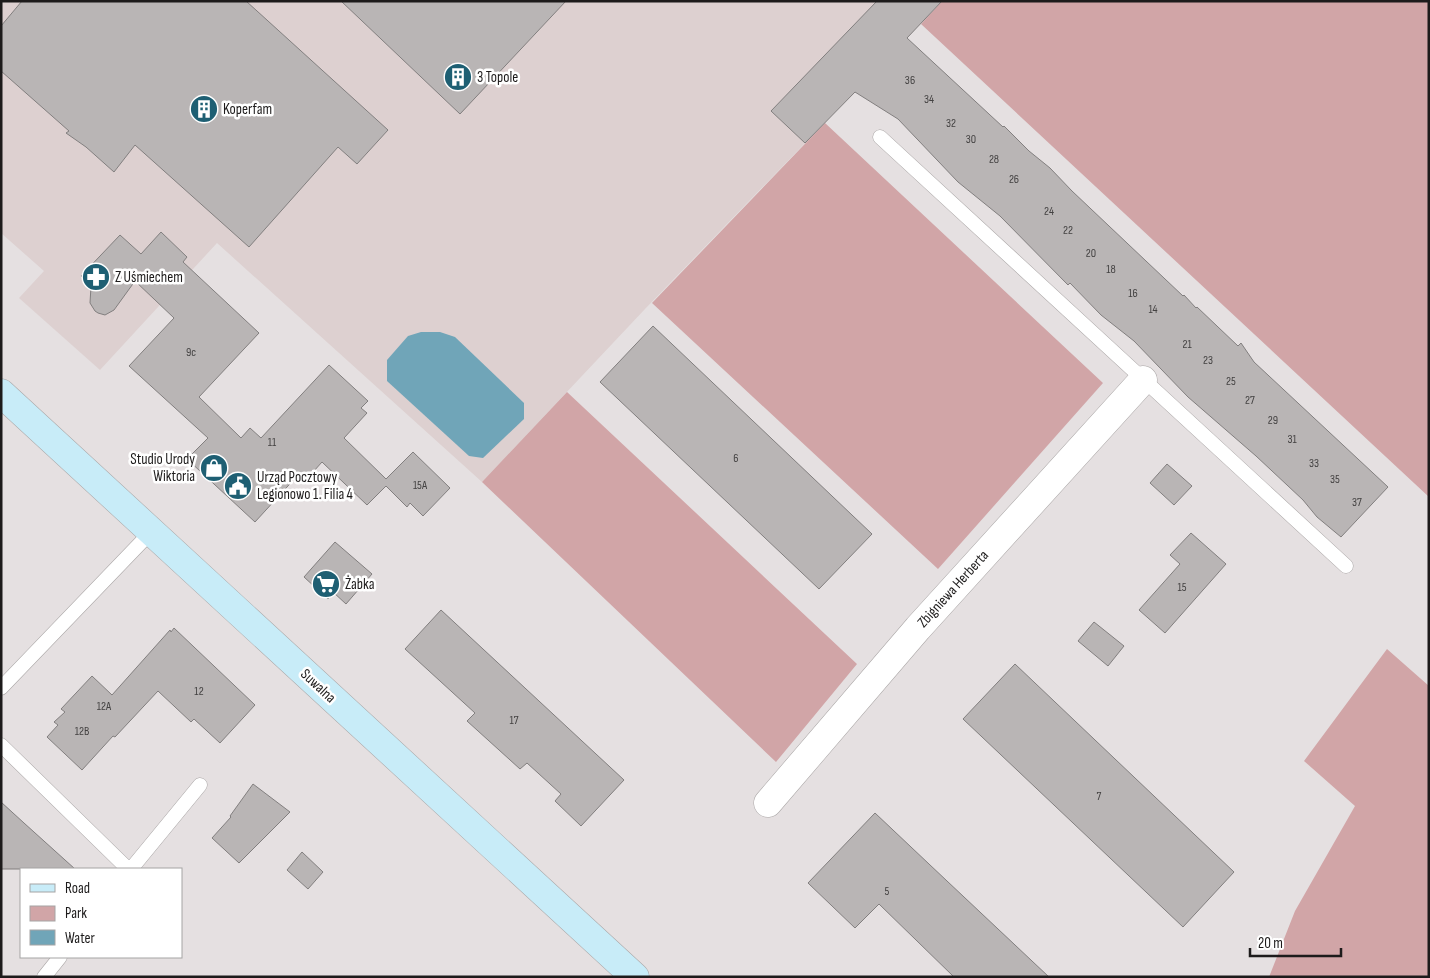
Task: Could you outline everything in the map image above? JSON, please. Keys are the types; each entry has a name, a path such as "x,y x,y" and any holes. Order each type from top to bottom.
{"street":[{"name":"Zbigniewa Herberta","path":"768,803 918,628 1143,380"},
{"name":"Suwalna","path":"1,393 635,977"}],"lane":[{"path":"880,137 1346,566"},
{"path":"1,688 152,531"},
{"path":"1,745 129,868"},
{"path":"131,868 200,785"},
{"path":"44,977 59,958"}],"shaded area":[{"path":"1,1 942,1 645,309 482,482 217,243 100,370 19,298 44,271 1,233"}],"green space":[{"path":"942,1 1429,1 1429,497 921,24"},
{"path":"825,123 1103,383 938,569 652,303"},
{"path":"567,392 857,664 776,762 482,482"},
{"path":"1387,649 1429,686 1429,977 1269,977 1295,911 1355,806 1304,761"}],"water":[{"path":"421,332 440,332 455,337 524,403 524,419 483,458 469,456 387,381 387,360 408,336"}],"building":[{"name":"Koperfam","path":"22,1 246,1 388,130 357,164 338,147 249,247 135,145 114,172 86,147 66,133 69,131 1,71 1,26"},
{"name":"3 Topole","path":"341,1 566,1 460,114"},
{"path":"877,1 942,1 907,38 1029,151 1050,168 1196,308 1238,346 1241,343 1254,362 1388,487 1341,537 1317,517 1303,500 1256,456 1188,397 1134,341 1101,315 1070,283 1068,285 1000,216 958,182 898,119 855,92 805,143 771,111"},
{"path":"161,232 187,257 183,262 259,333 199,397 241,438 250,428 261,438 329,365 368,401 361,408 367,413 344,438 386,479 413,452 450,488 423,516 410,503 407,507 386,486 367,505 322,462 305,481 298,475 255,522 187,459 208,438 129,366 174,318 135,281 114,310 105,315 98,313 90,303 91,286 81,276 120,235 141,254"},
{"path":"653,326 872,534 819,589 600,382"},
{"path":"1167,464 1192,486 1174,505 1150,483"},
{"path":"1191,533 1226,564 1165,633 1139,610 1180,564 1170,555"},
{"path":"335,542 372,574 346,604 333,592 328,599 304,577"},
{"path":"441,610 624,780 581,826 555,801 561,794 527,763 520,769 467,721 475,713 405,649"},
{"path":"1094,622 1124,646 1108,666 1078,641"},
{"path":"174,628 255,705 220,743 194,719 191,722 158,691 82,770 47,737 58,725 54,722 65,712 61,709 92,676 112,695 170,630 171,632"},
{"path":"1015,664 1234,872 1183,927 963,719"},
{"path":"253,784 290,812 239,863 212,838 231,817"},
{"path":"1,802 74,868 20,868 1,869"},
{"path":"875,813 1049,977 954,977 879,904 855,928 808,883"},
{"path":"302,852 323,872 308,889 287,870"}],"place":[{"name":"3 Topole","path":"458,77"},
{"name":"Koperfam","path":"204,109"},
{"name":"Z Uśmiechem","path":"96,277"},
{"name":"Studio Urody Wiktoria","path":"214,468"},
{"name":"Urząd Pocztowy Legionowo 1. Filia 4","path":"238,486"},
{"name":"Żabka","path":"326,584"}]}
